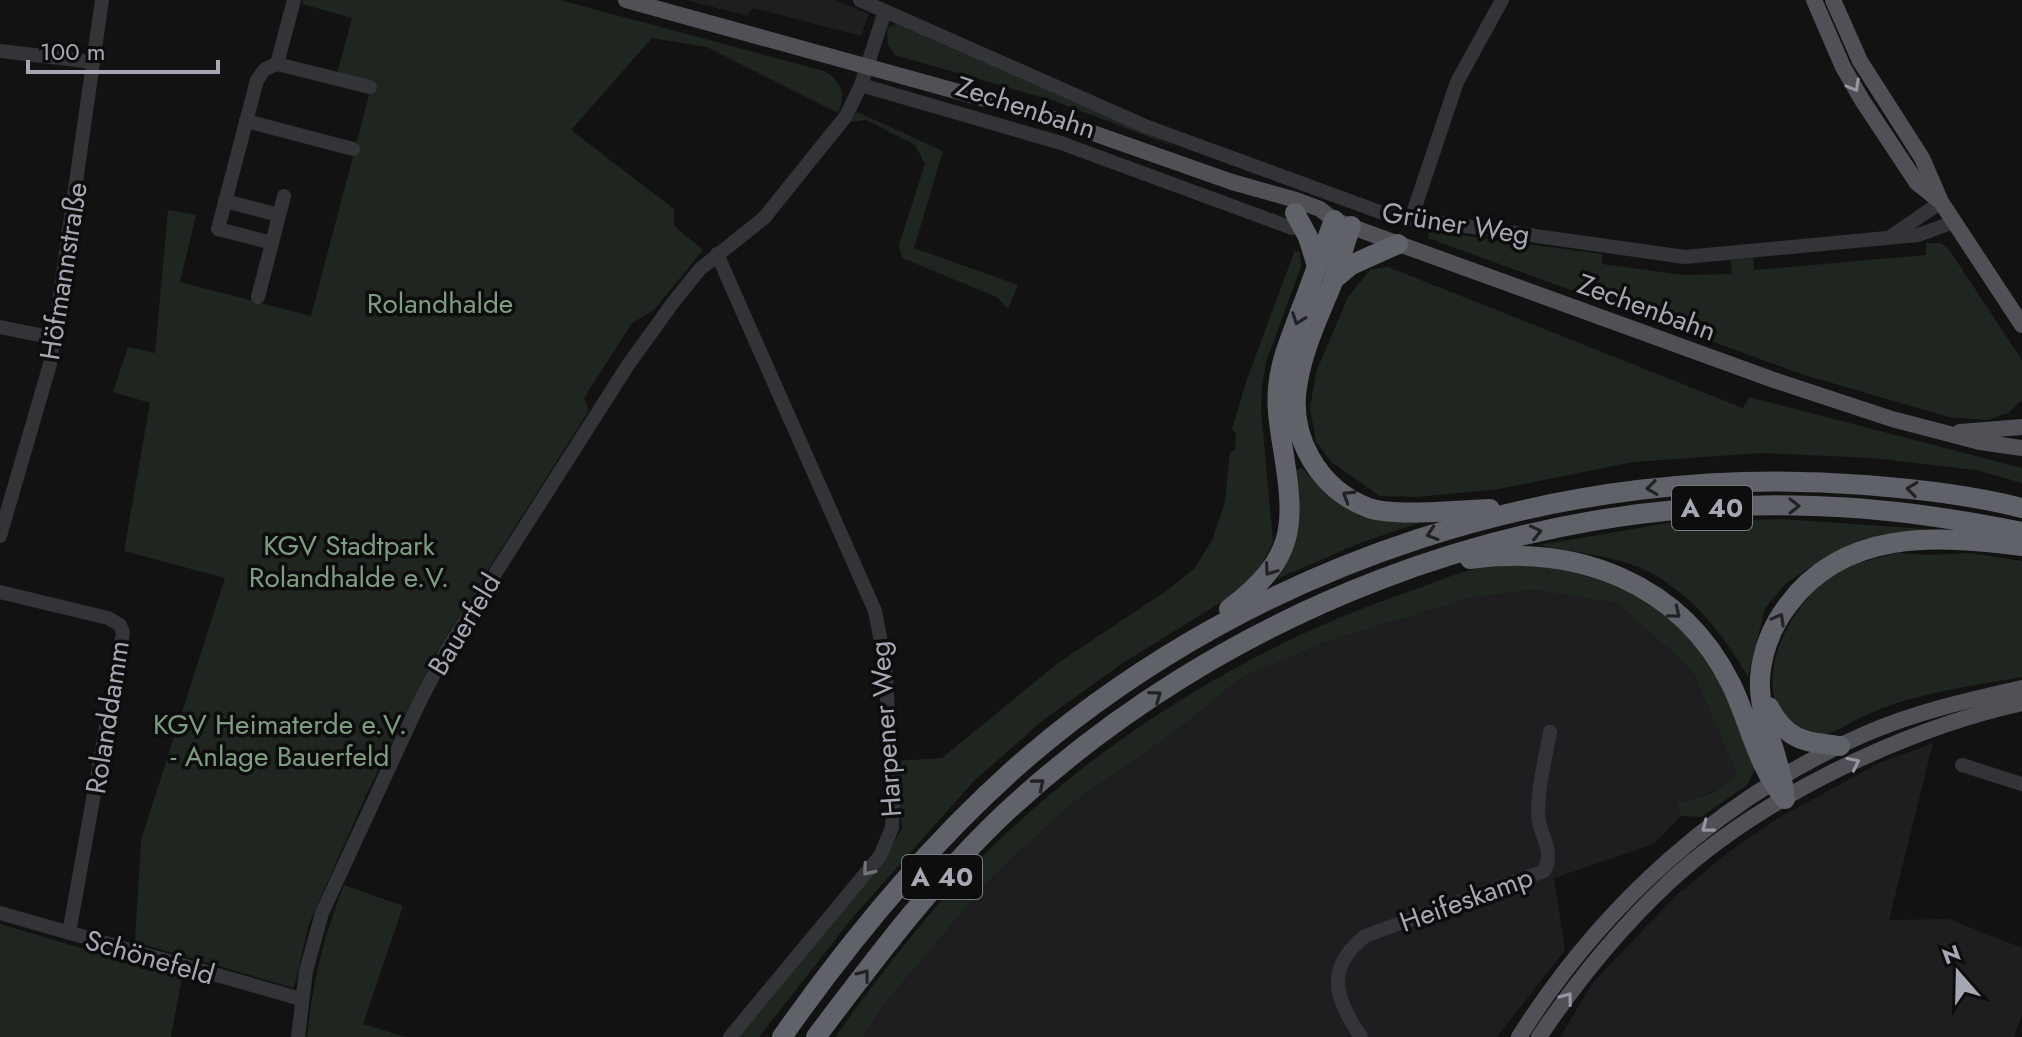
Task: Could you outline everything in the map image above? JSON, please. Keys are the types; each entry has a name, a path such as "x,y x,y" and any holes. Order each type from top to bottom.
{"highway":[{"path":"1293,221 1308,237 1317,266"},
{"path":"1174,652 1255,589 1273,570 1287,540 1291,516 1290,488 1278,418 1282,361 1317,266 1342,223"},
{"path":"1342,223 1333,280 1306,347 1297,384 1296,420 1307,453 1322,477 1344,495 1371,509 1424,512 1534,506"},
{"path":"1333,280 1351,265 1398,244"},
{"name":"A 40","path":"782,1037 816,988 896,890 959,823 1029,756 1104,698 1174,652 1262,602 1345,565 1463,524 1534,506 1668,486 1737,481 1819,481 1917,490 2022,508"},
{"name":"A 40","path":"816,1037 937,883 1006,813 1092,740 1169,687 1248,640 1328,601 1407,568 1472,548 1555,528 1624,516 1734,506 1814,506 1946,517 2022,532"},
{"path":"1777,780 1760,678 1766,645 1781,615 1801,587 1828,565 1859,550 1909,540 1980,541 2022,546"},
{"path":"1407,568 1490,556 1533,555 1575,561 1644,588 1682,617 1711,648 1785,799"},
{"path":"1761,693 1777,723 1791,736 1805,742 1840,746"}],"main road":[{"name":"Zechenbahn","path":"626,0 1039,114 1232,182 1296,200 1320,209 1342,223 1771,379 1892,419 2020,450"},
{"path":"1814,0 1843,67 1862,100 1917,183 1941,202"},
{"path":"1833,0 1860,61 1922,158 1941,202 2022,325"},
{"name":"Zechenbahn","path":"1232,182 1293,221 1315,219 1342,223"},
{"name":"Zechenbahn","path":"1946,433 2018,424"},
{"path":"1519,1037 1585,945 1646,879 1708,826 1777,780 1840,746 1922,712 2022,688"},
{"path":"1539,1037 1563,1001 1668,883 1716,843 1764,810 1860,760 1921,734 2022,703"}],"street":[{"name":"Höfmannstraße","path":"0,536 43,389 54,338 102,0"},
{"path":"277,64 294,0"},
{"name":"Grüner Weg","path":"860,0 1145,126 1388,215 1685,257 1927,233 1954,222"},
{"path":"1411,219 1457,82 1502,0"},
{"name":"Bauerfeld","path":"298,1037 301,999 322,913 447,649 651,332 689,282 717,254 764,218 846,116 861,85 885,11"},
{"path":"0,51 93,62"},
{"path":"272,243 218,229 260,74 277,64 370,87"},
{"name":"Zechenbahn","path":"861,85 1061,143 1293,221"},
{"path":"246,121 353,149"},
{"path":"258,297 284,196"},
{"path":"225,201 279,215"},
{"name":"Grüner Weg","path":"1889,237 1941,202"},
{"name":"Harpener Weg","path":"717,254 875,611 885,662 893,799 892,828 880,856 730,1037"},
{"path":"0,327 54,338"},
{"name":"Rolanddamm","path":"0,592 108,618 120,625 123,633 69,933"},
{"name":"Heifeskamp","path":"1361,1037 1344,1010 1338,991 1338,974 1350,948 1365,936 1544,871 1549,855 1538,809 1550,732"},
{"path":"1962,765 2022,784"},
{"name":"Schönefeld","path":"0,913 301,999"}],"shaded area":[{"path":"686,0 834,0 869,14 861,36 753,8 748,16"},
{"path":"1534,590 1617,603 1692,670 1737,774 1729,784 1694,800 1676,802 1681,816 1654,844 1554,878 1565,950 1497,1037 863,1037 886,1002 994,875 1071,804 1176,731 1241,678 1328,641 1471,598"},
{"path":"1933,743 1889,920 1949,919 2022,948 2022,1014 2014,1037 1560,1037 1594,981 1678,894 1725,855 1773,821 1879,763"}],"green space":[{"path":"303,0 560,0 824,71 835,79 841,89 842,100 838,113 707,47 652,38 571,130 674,209 674,226 703,250 653,311 632,323 584,398 589,410 438,649 367,793 309,924 294,988 135,942 141,840 225,578 124,551 150,403 113,392 128,347 155,353 168,210 196,215 180,282 311,316 372,84 337,74 352,18 302,4"},
{"path":"896,24 1184,150 1054,101 895,55 888,45 887,28"},
{"path":"857,112 943,151 914,248 1018,285 1008,309 997,297 902,258 899,245 925,164 915,145 866,120 850,122"},
{"path":"1429,231 1602,254 1602,264 1684,275 1732,274 1731,260 1753,258 1754,270 1926,255 1926,243 1940,243 1948,248 2022,360 2022,400 2008,413 1987,420 1949,417 1801,374 1428,238"},
{"path":"1295,250 1300,253 1301,267 1266,362 1262,387 1261,410 1273,542 1259,570 1226,599 1123,663 1042,721 974,781 853,917 759,1037 737,1037 883,860 902,829 896,761 942,758 1058,663 1194,569 1212,540 1225,502 1230,452 1235,450 1236,433 1232,429"},
{"path":"1388,267 1743,408 1749,397 2022,468 2022,483 1976,470 1872,458 1762,453 1633,462 1499,489 1418,497 1380,496 1331,462 1316,441 1310,408 1316,372 1348,297 1371,269"},
{"path":"1302,468 1331,498 1358,512 1388,518 1428,520 1360,543 1277,579 1293,539 1298,513 1296,470"},
{"path":"1780,519 1940,530 1863,540 1786,583 1765,608 1748,677 1711,623 1680,592 1663,580 1624,562 1539,545 1668,523"},
{"path":"1898,553 1970,553 2022,561 2022,677 1900,702 1826,734 1810,735 1796,730 1779,711 1774,695 1775,659 1790,623 1812,593 1833,575 1860,563"},
{"path":"1531,564 1581,575 1628,592 1670,618 1689,636 1713,669 1733,712 1755,770 1747,785 1701,817 1681,816 1676,802 1709,794 1737,774 1692,670 1617,603 1534,590 1471,598 1328,641 1241,678 1176,731 1071,804 994,875 886,1002 863,1037 835,1037 926,918 959,881 1055,790 1109,748 1225,674 1285,642 1444,578 1482,568"},
{"path":"344,885 403,906 363,1024 405,1037 307,1037 320,960"},
{"path":"0,924 182,978 171,1037 0,1037"}],"park label":[{"name":"Rolandhalde","path":"440,303"},
{"name":"KGV Stadtpark Rolandhalde e.V.","path":"349,561"},
{"name":"KGV Heimaterde e.V. - Anlage Bauerfeld","path":"280,740"}]}
